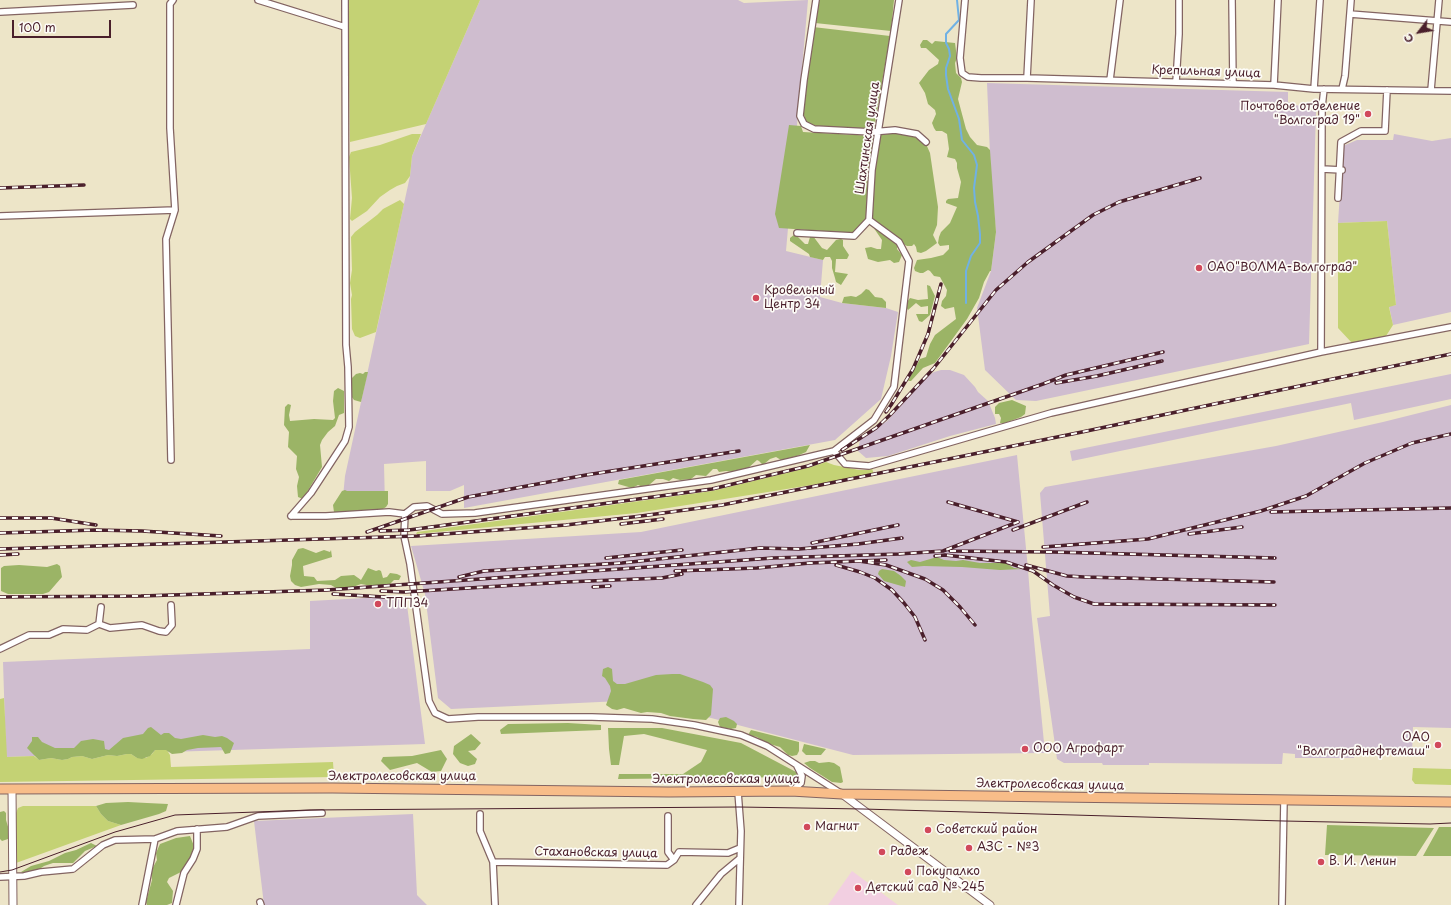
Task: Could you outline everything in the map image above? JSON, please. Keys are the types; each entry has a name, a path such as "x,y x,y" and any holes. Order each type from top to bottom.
{"main road":[{"name":"Электролесовская улица","path":"0,789 339,788 791,792 842,794 1451,802"}],"street":[{"path":"171,460 166,239 176,210 170,128 170,4 173,0"},
{"path":"258,0 345,27"},
{"path":"345,0 346,345 349,427 345,441 337,454 311,493 291,516 326,516 389,512 405,514 414,507 427,506 442,514 475,513 711,480 834,451 874,420 894,387 909,262 899,242 869,220 854,236 797,233"},
{"path":"816,0 800,116 804,124 814,129 879,132 895,130 916,134 926,142"},
{"name":"Шахтинская улица","path":"869,220 872,170 899,0"},
{"name":"Крепильная улица","path":"965,0 960,58 962,74 968,77 1274,85 1314,89 1451,91"},
{"path":"1027,78 1032,0"},
{"path":"1110,80 1120,0"},
{"path":"1176,82 1179,34 1179,0"},
{"path":"1232,0 1233,84"},
{"path":"1274,85 1278,0"},
{"path":"1314,89 1320,0"},
{"path":"1342,89 1345,76 1351,0"},
{"path":"1431,90 1439,0"},
{"path":"0,12 133,5"},
{"path":"1350,14 1451,22"},
{"path":"1321,352 1322,107 1324,89"},
{"path":"1338,198 1341,170 1341,142 1361,131 1385,131 1387,90"},
{"path":"1322,169 1341,170"},
{"path":"0,216 176,210"},
{"path":"834,451 846,464 869,466 1051,413 1321,352 1451,327"},
{"path":"405,514 404,536 414,587 429,701 435,713 448,719 478,717 587,717 652,719 741,735 766,746 842,794 990,905"},
{"path":"0,649 29,635 49,635 63,629 87,630 100,624 110,628 142,625 166,632 172,625 171,605"},
{"path":"100,624 101,607"},
{"path":"791,792 801,783 802,776 797,766"},
{"path":"12,789 12,905"},
{"path":"738,792 740,831 739,905"},
{"path":"1282,905 1284,800"},
{"path":"0,877 24,876 41,872 73,869 102,845 115,840 155,839 177,831 227,827 258,816 322,813"},
{"path":"480,814 480,831 493,862 495,905"},
{"path":"668,816 668,852 674,860"},
{"path":"176,905 184,874 193,859 197,848 198,829"},
{"path":"142,905 155,839"},
{"name":"Стахановская улица","path":"493,862 667,865 674,860 678,852 728,853 740,848"},
{"path":"696,905 720,874 739,859"}],"shaded area":[{"path":"480,0 738,0 744,3 808,0 786,251 823,260 820,297 842,303 886,308 898,312 891,356 881,399 835,440 464,508 464,485 450,491 426,491 426,461 384,464 385,506 342,507 345,476 410,176 412,156"},
{"path":"987,83 1288,92 1288,102 1316,112 1309,344 1036,401 1016,400 985,370 977,308 991,271 996,232 991,178"},
{"path":"1394,134 1432,141 1451,138 1451,312 1393,325 1389,306 1396,305 1387,221 1338,223 1343,146 1357,140 1393,140"},
{"path":"941,370 950,370 964,375 978,392 988,401 996,424 950,436 888,456 866,458 858,451 860,440 887,421 928,376"},
{"path":"1451,374 1451,399 1354,420 1351,403 1072,461 1070,451"},
{"path":"1451,405 1451,728 1413,727 1412,754 1354,754 1354,758 1295,758 1295,754 1283,753 1282,764 1149,763 1149,765 1103,765 1102,763 1064,763 1057,759 1037,618 1050,616 1040,493 1045,487 1276,446"},
{"path":"1017,455 1045,753 853,755 642,700 451,709 438,698 425,594 411,546 641,532"},
{"path":"406,597 425,744 6,757 3,662 310,649 310,601"},
{"path":"413,814 417,895 427,905 264,905 254,821"},
{"name":"Детский сад № 245","path":"852,871 898,905 828,905"}],"green space":[{"path":"348,0 480,0 426,124 350,142"},
{"path":"819,0 894,0 891,31 815,23"},
{"path":"813,27 890,36 874,129 816,126 806,122 803,112"},
{"path":"923,40 927,40 932,44 935,41 955,43 957,58 955,63 956,73 961,78 962,82 958,99 966,129 970,137 977,145 987,147 990,150 996,232 991,271 984,282 979,298 967,319 935,363 923,368 911,381 908,381 920,359 926,357 930,344 935,335 956,319 954,307 945,309 941,306 947,290 940,277 934,276 928,270 920,273 915,271 914,268 917,260 943,255 949,249 949,245 940,246 938,243 939,237 941,232 950,223 957,207 946,203 946,201 948,199 958,198 961,182 955,159 947,157 949,149 947,134 942,131 936,131 934,128 932,123 936,114 935,110 928,104 925,93 919,83 929,70 938,64 939,60 926,48 921,48 920,45"},
{"path":"789,125 801,126 803,132 874,136 868,174 866,220 852,233 779,228 775,214"},
{"path":"895,133 915,137 926,144 930,153 938,207 937,225 933,235 937,243 921,253 917,252 914,244 912,246 903,244 898,245 897,249 902,255 899,262 894,263 890,260 878,262 868,259 865,248 871,247 881,249 882,240 871,224 873,175 881,135"},
{"path":"412,134 421,134 412,156 410,176 405,183 397,186 380,197 367,211 352,221 350,219 352,198 349,157 351,152 380,145"},
{"path":"400,200 404,204 376,332 360,338 355,336 352,329 352,295 350,283 352,270 351,237 383,209"},
{"path":"1387,221 1396,305 1389,307 1393,325 1386,336 1352,343 1338,328 1338,223"},
{"path":"795,234 805,244 808,244 810,237 813,236 822,248 827,250 836,240 843,240 843,246 849,255 847,259 836,259 835,272 848,274 841,285 836,282 830,257 825,257 823,260 810,257 809,254 790,241 790,238"},
{"path":"927,285 930,286 935,296 930,315 922,322 919,321 916,314 928,314 928,306 921,307 916,303 908,310 905,305 910,298 918,300 928,299"},
{"path":"866,289 869,290 875,297 882,298 886,302 886,308 842,303 844,297 856,297"},
{"path":"368,372 361,402 354,400 351,396 350,381 356,374 363,374"},
{"path":"338,388 344,391 344,413 339,415 335,426 322,440 320,445 322,467 303,499 298,497 297,486 299,477 296,469 297,456 288,447 289,432 284,425 285,407 288,404 291,405 289,415 290,421 314,419 333,420 335,418 333,401 334,391"},
{"path":"1012,400 1026,406 1025,414 1005,423 1000,423 1001,418 999,414 995,414 995,407 999,403"},
{"path":"810,445 806,452 797,456 781,460 776,457 770,459 764,464 757,460 747,469 741,469 733,472 719,472 717,469 713,469 706,476 696,475 691,479 680,480 673,478 669,481 656,479 649,485 643,487 638,485 632,488 618,484 619,480"},
{"path":"826,462 859,470 872,468 874,475 637,513 416,534 417,532 712,491"},
{"path":"342,491 388,491 388,504 381,510 349,513 334,512 333,505"},
{"path":"303,548 316,553 324,550 330,552 331,550 332,557 303,566 304,576 314,577 317,581 335,580 341,576 354,575 361,580 368,568 381,571 383,578 387,577 390,573 401,576 399,580 394,580 390,584 372,586 361,584 345,590 331,585 319,584 301,587 295,585 291,581 290,576 292,560 298,549"},
{"path":"937,557 944,560 963,560 980,563 1006,563 1014,568 1023,569 1000,570 962,567 912,567 907,562 911,560 920,562"},
{"path":"57,564 60,566 62,577 49,592 43,594 8,594 1,591 1,568 4,566 19,565 47,567"},
{"path":"882,569 894,571 901,576 906,581 905,587 884,581 878,574"},
{"path":"608,667 612,669 613,681 617,684 625,684 656,675 680,674 710,685 713,689 711,715 706,720 670,716 661,713 641,713 624,708 617,710 612,709 606,705 611,691 610,686 602,676 603,669"},
{"path":"4,698 7,757 34,756 39,760 51,758 62,760 82,756 92,759 108,755 117,756 131,754 137,758 146,758 155,750 167,750 170,755 171,767 333,762 334,777 0,782 0,699"},
{"path":"726,717 737,724 736,728 731,729 720,727 718,722 720,718"},
{"path":"568,723 601,725 601,730 501,734 500,730 508,724"},
{"path":"151,727 161,735 164,733 169,733 175,738 181,739 203,735 215,737 222,736 234,743 230,753 225,754 221,747 198,748 187,750 182,753 172,754 166,750 155,750 150,756 142,759 131,754 127,754 117,756 108,755 92,759 82,756 62,760 51,758 39,760 27,748 32,741 32,737 38,737 42,742 55,748 74,748 81,741 93,739 104,741 105,749 109,750 123,738 143,734 148,728"},
{"path":"608,728 662,728 741,743 798,773 797,777 618,779 619,774 683,774 701,762 707,750 644,734 624,736 619,765 611,765"},
{"path":"751,730 799,742 799,751 797,755 788,755 780,747 766,743 757,737 748,735"},
{"path":"471,734 481,743 475,750 468,751 477,759 475,764 468,766 460,763 453,754 454,746"},
{"path":"804,744 826,749 821,755 806,755 802,751"},
{"path":"441,750 447,759 441,771 432,772 417,763 390,770 381,761 383,757 412,756"},
{"path":"810,761 819,763 834,763 840,767 843,782 832,782 804,763"},
{"path":"1413,768 1451,769 1451,785 1415,784 1412,780"},
{"path":"128,802 168,804 166,811 121,825 108,821 96,806 106,803"},
{"path":"23,806 96,806 108,821 121,825 16,863 16,813 18,808"},
{"path":"4,811 6,813 9,837 8,839 2,841 0,839 0,812"},
{"path":"1327,825 1434,828 1416,856 1325,855"},
{"path":"1439,827 1451,827 1451,856 1423,856"},
{"path":"190,836 194,846 194,852 183,871 169,878 167,882 173,891 172,903 167,905 147,905 146,902 152,880 151,871 157,860 156,853 160,844 176,838"},
{"path":"91,843 97,846 85,851 73,863 53,863 38,870 24,874 21,872 31,866 49,861"}],"waterway":[{"path":"957,0 959,20 946,34 946,43 950,56 946,68 946,75 948,89 959,119 962,140 974,155 977,165 974,188 980,234 980,243 971,256 966,271 966,303"}],"tram line":[{"path":"0,872 12,870 115,832 175,815 310,810 739,807 1284,821 1430,824 1451,823"}],"railway":[{"path":"842,450 876,428 890,415 933,369 996,290 1028,262 1093,215 1119,202 1200,178"},
{"path":"0,188 84,185"},
{"path":"886,412 913,369 928,334 941,284"},
{"path":"380,531 409,530 712,489 808,466 1066,375 1163,352"},
{"path":"0,549 417,536 566,525 641,516 722,505 1082,432 1451,354"},
{"path":"1056,383 1097,376 1162,361"},
{"path":"1043,547 1148,539 1261,511 1306,496 1365,463 1412,443 1451,434"},
{"path":"367,532 468,497 586,475 739,451"},
{"path":"0,597 141,596 327,590 773,558 943,551 1018,522 948,502"},
{"path":"1013,530 1087,502"},
{"path":"1271,512 1451,508"},
{"path":"0,518 51,518 96,525"},
{"path":"621,524 663,519"},
{"path":"812,543 898,525"},
{"path":"1189,534 1242,527"},
{"path":"0,533 95,530 142,531 221,536"},
{"path":"459,577 484,571 622,563 760,548 799,549 858,544 902,538"},
{"path":"606,558 682,550"},
{"path":"950,551 1053,552 1275,558"},
{"path":"0,555 18,554"},
{"path":"935,556 945,555 1006,562 1033,571 1074,597 1094,604 1275,605"},
{"path":"886,560 859,561 886,565 925,579 943,590 975,625"},
{"path":"675,571 757,568 810,563 859,561"},
{"path":"836,565 875,578 892,590 915,617 925,640"},
{"path":"1026,565 1067,576 1274,582"},
{"path":"381,591 404,592 566,582 662,578 682,574"},
{"path":"593,587 610,586"},
{"path":"333,594 401,598"}],"place":[{"name":"Почтовое отделение \"Волгоград 19\"","path":"1368,114"},
{"name":"ОАО\"ВОЛМА-Волгоград\"","path":"1199,268"},
{"name":"Кровельный Центр 34","path":"756,298"},
{"name":"ТПП34","path":"378,604"},
{"name":"ОАО \"Волгограднефтемаш\"","path":"1438,745"},
{"name":"ООО Агрофарт","path":"1025,749"},
{"name":"Магнит","path":"807,827"},
{"name":"Советский район","path":"928,830"},
{"name":"АЗС - №3","path":"969,848"},
{"name":"Радеж","path":"882,852"},
{"name":"В. И. Ленин","path":"1321,862"},
{"name":"Покупалко","path":"908,872"},
{"name":"Детский сад № 245","path":"858,888"}]}
